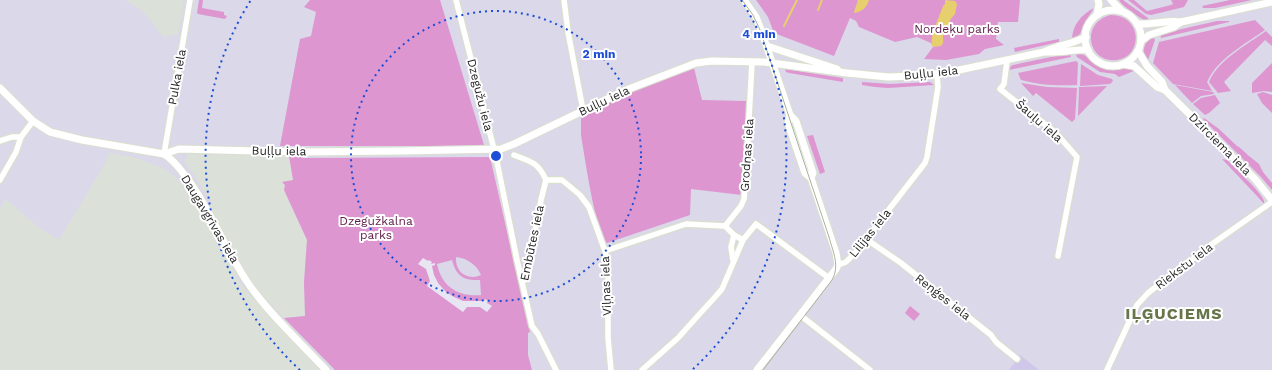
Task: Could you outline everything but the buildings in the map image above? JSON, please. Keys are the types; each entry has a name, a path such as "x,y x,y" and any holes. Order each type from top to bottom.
{"street":[{"name":"Pulka iela","path":"164,154 190,0"},
{"name":"Dzegužu iela","path":"456,0 494,150 522,284"},
{"path":"564,0 568,32 583,110"},
{"path":"744,0 756,17 767,46 790,115 788,123 802,166 805,173 811,178 836,253 838,265"},
{"path":"1097,15 1099,4 1098,0"},
{"path":"1112,0 1122,11 1133,18 1138,24 1141,41 1138,51 1123,64 1104,64 1095,58 1088,50 1086,36 1087,28 1097,15 1114,10 1122,11"},
{"path":"1138,24 1153,24 1174,21 1181,22 1272,2"},
{"path":"1141,41 1154,32 1174,27 1181,22"},
{"name":"Buļļu iela","path":"164,154 179,150 309,152 494,150 514,144 626,90 696,63 712,61 752,62 846,74 888,77 937,74 1044,52 1055,47 1080,40 1086,36"},
{"path":"767,46 827,65 846,74"},
{"name":"Buļļu iela","path":"1044,52 1058,53 1081,49 1088,50"},
{"name":"Dzirciema iela","path":"1138,51 1147,66 1162,82 1165,90"},
{"name":"Šauļu iela","path":"1007,60 1004,84 1000,89 1056,133 1077,157 1058,256"},
{"name":"Grodņas iela","path":"725,226 741,206 744,199 752,62"},
{"name":"Dzirciema iela","path":"1123,64 1134,66 1157,87 1165,90 1255,179 1272,201"},
{"name":"Lilijas iela","path":"757,370 838,265 850,259 925,162 938,87 937,74"},
{"path":"0,88 34,121 47,130 82,140 164,154"},
{"path":"0,180 16,152 21,137 34,121"},
{"path":"0,141 12,137 21,137"},
{"name":"Daugavgrīvas iela","path":"164,154 175,163 193,187 250,286 275,317 326,370"},
{"path":"514,156 533,163 538,167 546,180"},
{"name":"Embūtes iela","path":"546,180 530,258 522,284 532,326 536,330 556,370"},
{"name":"Viļņas iela","path":"546,180 562,180 580,195 589,207 605,250 608,263 608,338 611,370"},
{"name":"Riekstu iela","path":"1107,370 1137,305 1148,293 1212,244 1272,201"},
{"path":"605,250 686,224 725,226 734,235 743,240"},
{"path":"642,370 678,338 722,289 733,260 743,240 756,224 829,278"},
{"path":"733,260 731,247 734,235"},
{"name":"Reņģes iela","path":"866,239 900,263 991,335 996,342 1017,359"},
{"path":"800,316 870,370"}],"shaded area":[{"path":"125,0 184,0 178,34 163,37 141,10"},
{"path":"858,0 869,0 867,5 861,11 855,13 854,12"},
{"path":"945,0 955,1 957,4 955,14 950,20 944,33 943,43 941,46 933,47 933,33 945,4"},
{"path":"109,153 133,157 161,167 172,174 186,188 210,224 241,285 320,370 0,370 0,208 6,199 38,227 59,240 103,167"},
{"path":"188,154 289,156 293,181 283,182 285,186 284,190 307,240 304,282 305,316 284,318 255,287 208,206 212,203 211,201 184,160"},
{"path":"423,258 432,262 431,264 435,263 435,265 432,266 434,275 438,283 446,292 463,301 484,301 485,299 488,301 487,303 492,306 487,312 480,307 467,307 463,312 427,286 430,281 426,269 418,264"},
{"path":"1020,355 1039,370 1009,370"}],"green space":[{"path":"199,0 203,0 202,8 224,12 224,15 227,16 225,19 198,14"},
{"path":"310,0 440,0 484,145 280,146 300,39 311,36 316,12 304,7"},
{"name":"Nordeķu parks","path":"756,0 1020,0 1018,22 998,22 996,39 1004,45 985,49 979,54 946,60 924,59 933,47 931,43 917,37 895,42 859,27 856,21 850,18 834,56 774,33 768,17"},
{"path":"1119,0 1123,0 1148,18 1150,22 1133,13"},
{"path":"1128,0 1134,0 1147,11 1171,5 1173,4 1171,0 1188,0 1184,7 1151,15 1146,14"},
{"path":"1230,0 1252,0 1215,8 1203,8 1202,6"},
{"path":"1094,8 1085,22 1080,34 1072,40 1072,35 1078,21"},
{"path":"1110,15 1121,16 1128,21 1136,36 1132,51 1126,57 1117,60 1107,60 1100,56 1094,50 1091,42 1091,34 1094,26 1100,20"},
{"path":"1255,20 1265,30 1232,53 1218,66 1207,82 1212,91 1173,84 1153,63 1159,42"},
{"path":"1217,21 1229,22 1161,38 1160,34"},
{"path":"1266,31 1272,37 1272,46 1265,40 1224,82 1231,91 1218,93 1209,82 1213,74 1234,53"},
{"path":"1153,36 1155,40 1147,63 1144,55 1144,48"},
{"path":"1059,39 1059,42 1015,52 1014,48"},
{"path":"1075,52 1080,53 1105,69 1136,70 1119,77 1115,74 1100,72 1077,57"},
{"path":"1070,53 1071,57 1009,70 1013,65"},
{"path":"1076,61 1078,63 1077,85 1049,85 1028,82 1021,80 1018,73"},
{"path":"1272,63 1272,92 1264,91 1252,93 1252,83"},
{"path":"1081,64 1098,75 1112,79 1113,81 1110,84 1080,86"},
{"path":"694,68 702,100 747,101 742,195 691,189 690,215 607,243 599,226 591,193 581,135 581,116 621,97 627,97 629,93"},
{"path":"785,69 843,78 843,82 789,73 786,72"},
{"path":"862,82 890,84 930,82 934,85 888,88 862,85"},
{"path":"1021,83 1047,87 1077,88 1075,119 1072,122 1036,93 1033,96"},
{"path":"1175,85 1213,92 1214,94 1201,96 1192,103"},
{"path":"1107,86 1078,116 1079,87"},
{"path":"1263,92 1272,95 1272,113 1262,103 1257,94"},
{"path":"1215,95 1220,103 1205,115 1193,104 1201,98"},
{"path":"1204,118 1259,164 1263,172 1272,183 1272,190 1203,119"},
{"path":"813,135 825,172 820,174 807,136"},
{"name":"Dzegužkalna parks","path":"295,155 304,158 490,157 530,332 528,333 528,355 532,370 335,370 284,318 305,316 304,282 307,240 284,190 285,185 282,182 293,180 289,156","holes":["456,257 471,263 477,268 481,275 471,277 463,274 458,267","452,260 458,274 469,280 480,280 481,295 458,292 447,284 439,272 437,264"]},
{"path":"1222,159 1227,160 1253,187 1262,197 1264,204 1257,196"},
{"path":"910,306 920,314 914,321 905,313"}],"waterway":[{"path":"784,26 797,0"},
{"path":"818,10 822,0"}],"tram line":[{"path":"742,0 753,15 760,30 829,237 836,264 832,280 763,370"}],"district":[{"name":"IĻĢUCIEMS","path":"1174,313"}]}
